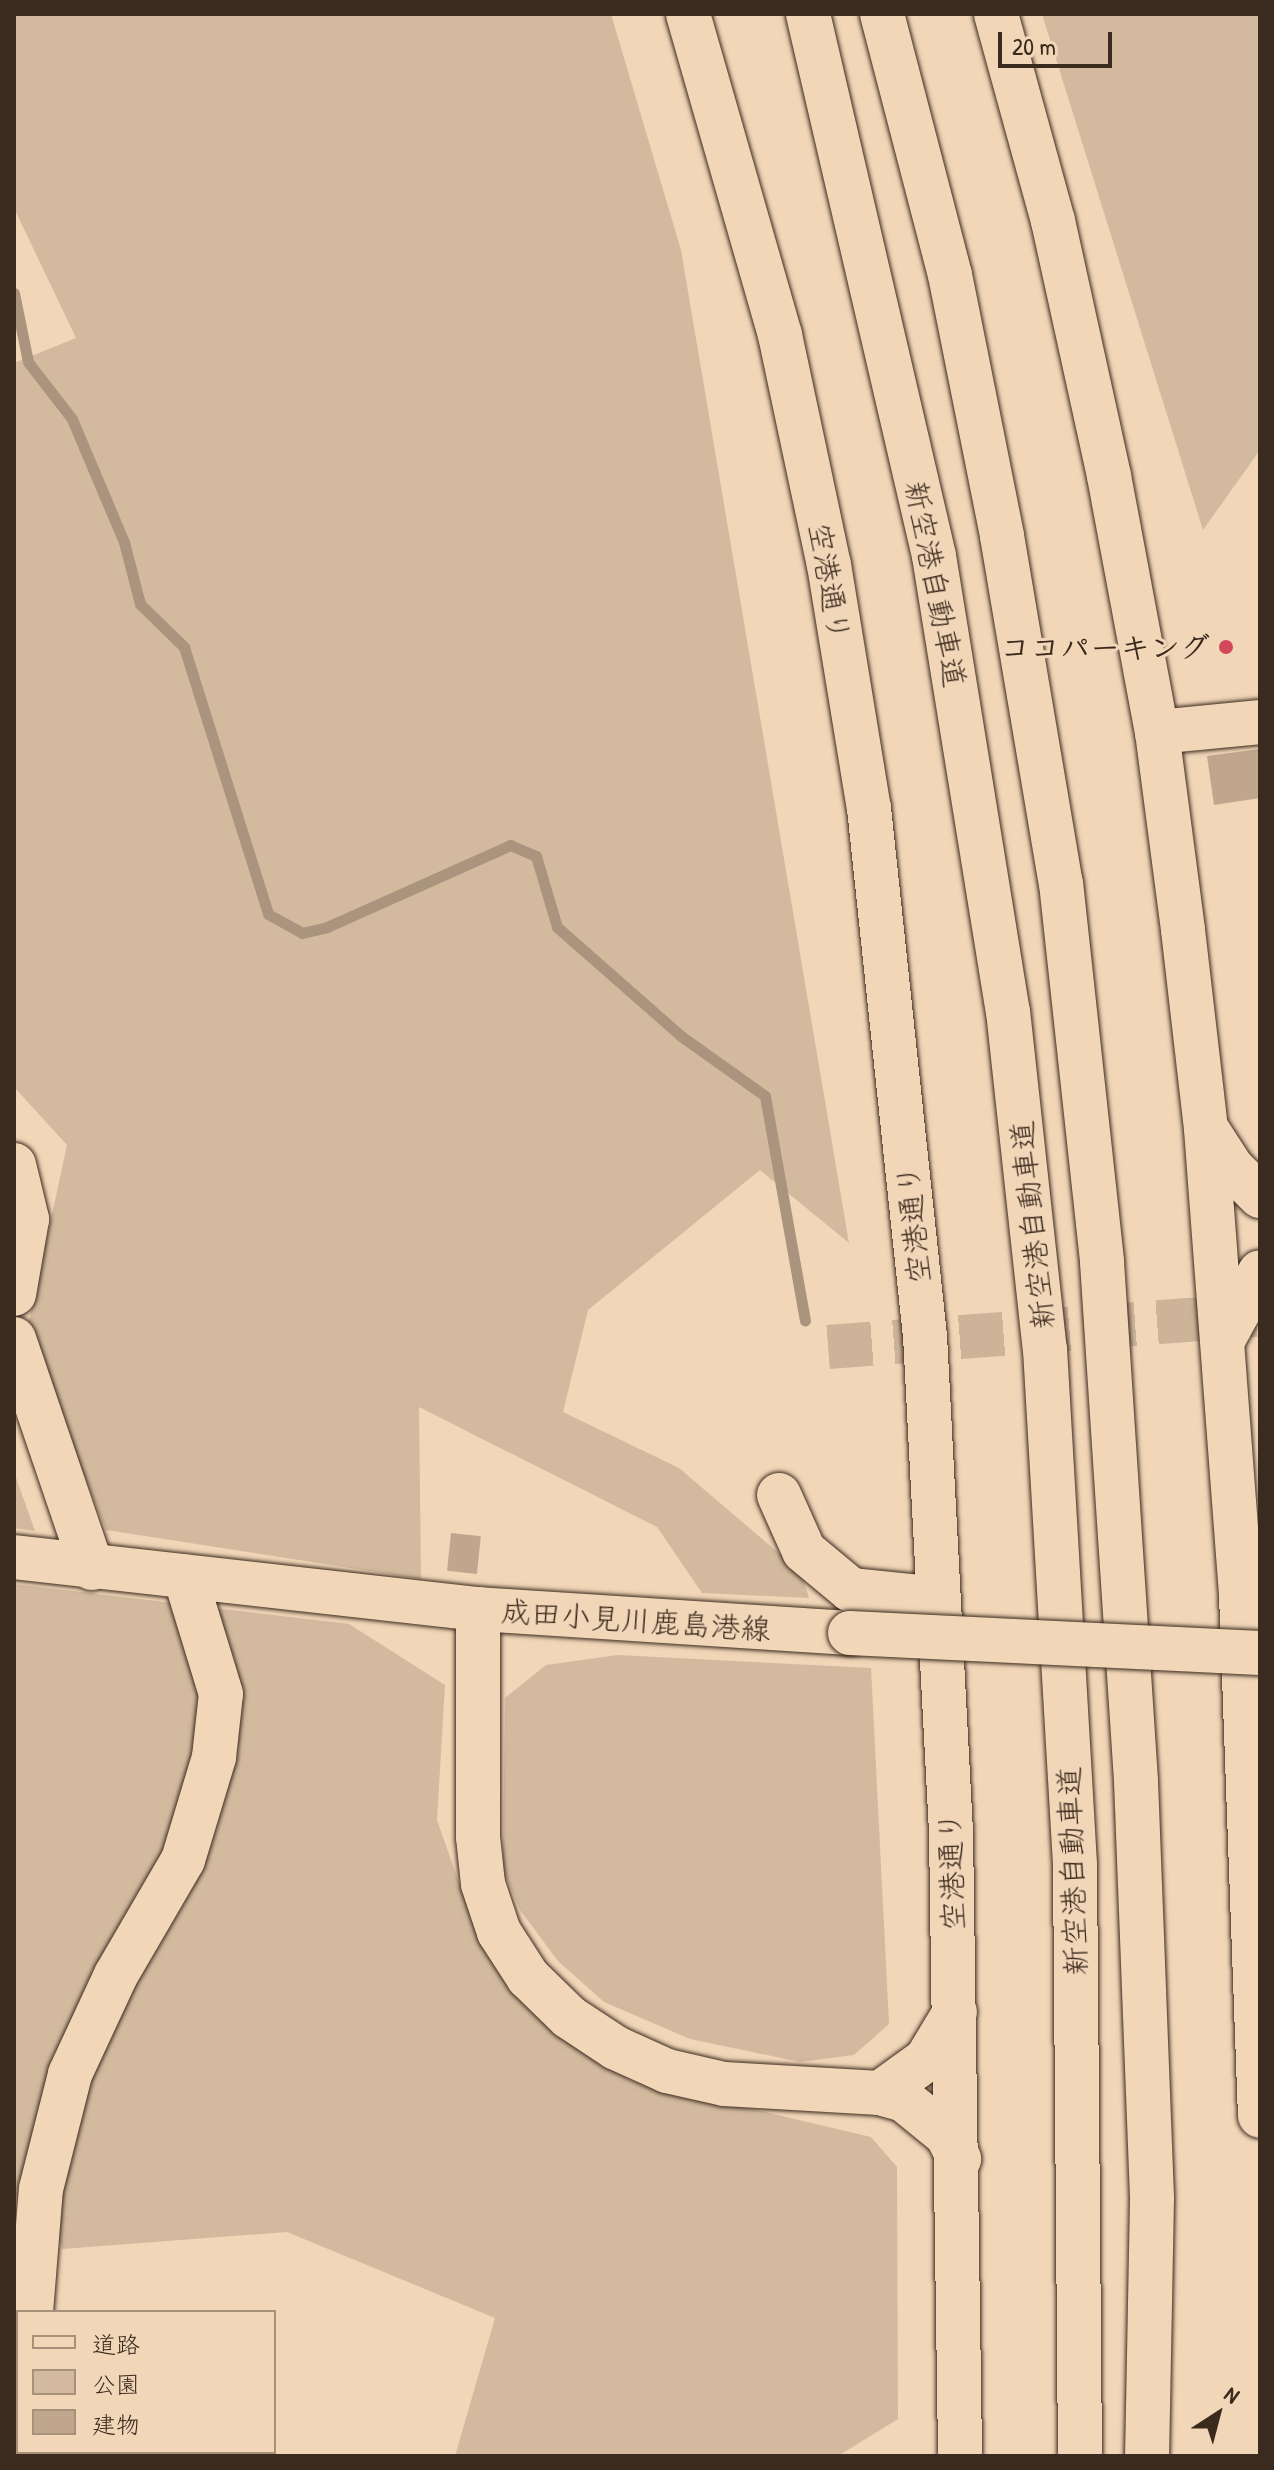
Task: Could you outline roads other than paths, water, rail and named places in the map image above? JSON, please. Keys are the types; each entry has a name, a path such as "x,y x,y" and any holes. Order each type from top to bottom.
{"main road":[{"name":"空港通り","path":"688,14 780,335 829,565 869,808 925,1336 955,2012 960,2456"},
{"name":"新空港自動車道","path":"808,14 934,556 1008,1011 1045,1349 1075,1865 1080,2456"},
{"path":"882,14 953,290 1002,536 1061,883 1102,1262 1136,1781 1152,2199 1147,2456"},
{"path":"996,14 1053,221 1157,732 1206,1129 1223,1340 1241,1594 1260,2116"},
{"path":"1157,732 1260,722"},
{"path":"1206,1129 1232,1168 1260,1196"},
{"path":"14,1165 27,1219 14,1294"},
{"path":"1223,1340 1260,1272"},
{"path":"14,1339 92,1568"},
{"path":"779,1495 804,1551 851,1590 939,1599"},
{"name":"成田小見川鹿島港線","path":"14,1557 478,1609 850,1633 1260,1653"},
{"path":"31,2310 41,2189 70,2074 116,1975 183,1860 214,1757 221,1694 185,1576"},
{"path":"478,1609 478,1837 483,1884 499,1932 528,1977 569,2017 616,2048 667,2071 724,2084 880,2093 904,2100 947,2135 959,2159"},
{"path":"880,2093 926,2060 955,2012"}],"waterway":[{"path":"14,293 28,362 72,419 124,542 140,604 184,647 268,914 302,933 327,927 510,845 536,856 557,927 681,1036 765,1096 805,1320"}],"tunnel":[{"path":"828,1347 1256,1315"}],"place":[{"name":"ココパーキング","path":"1226,647"}]}
